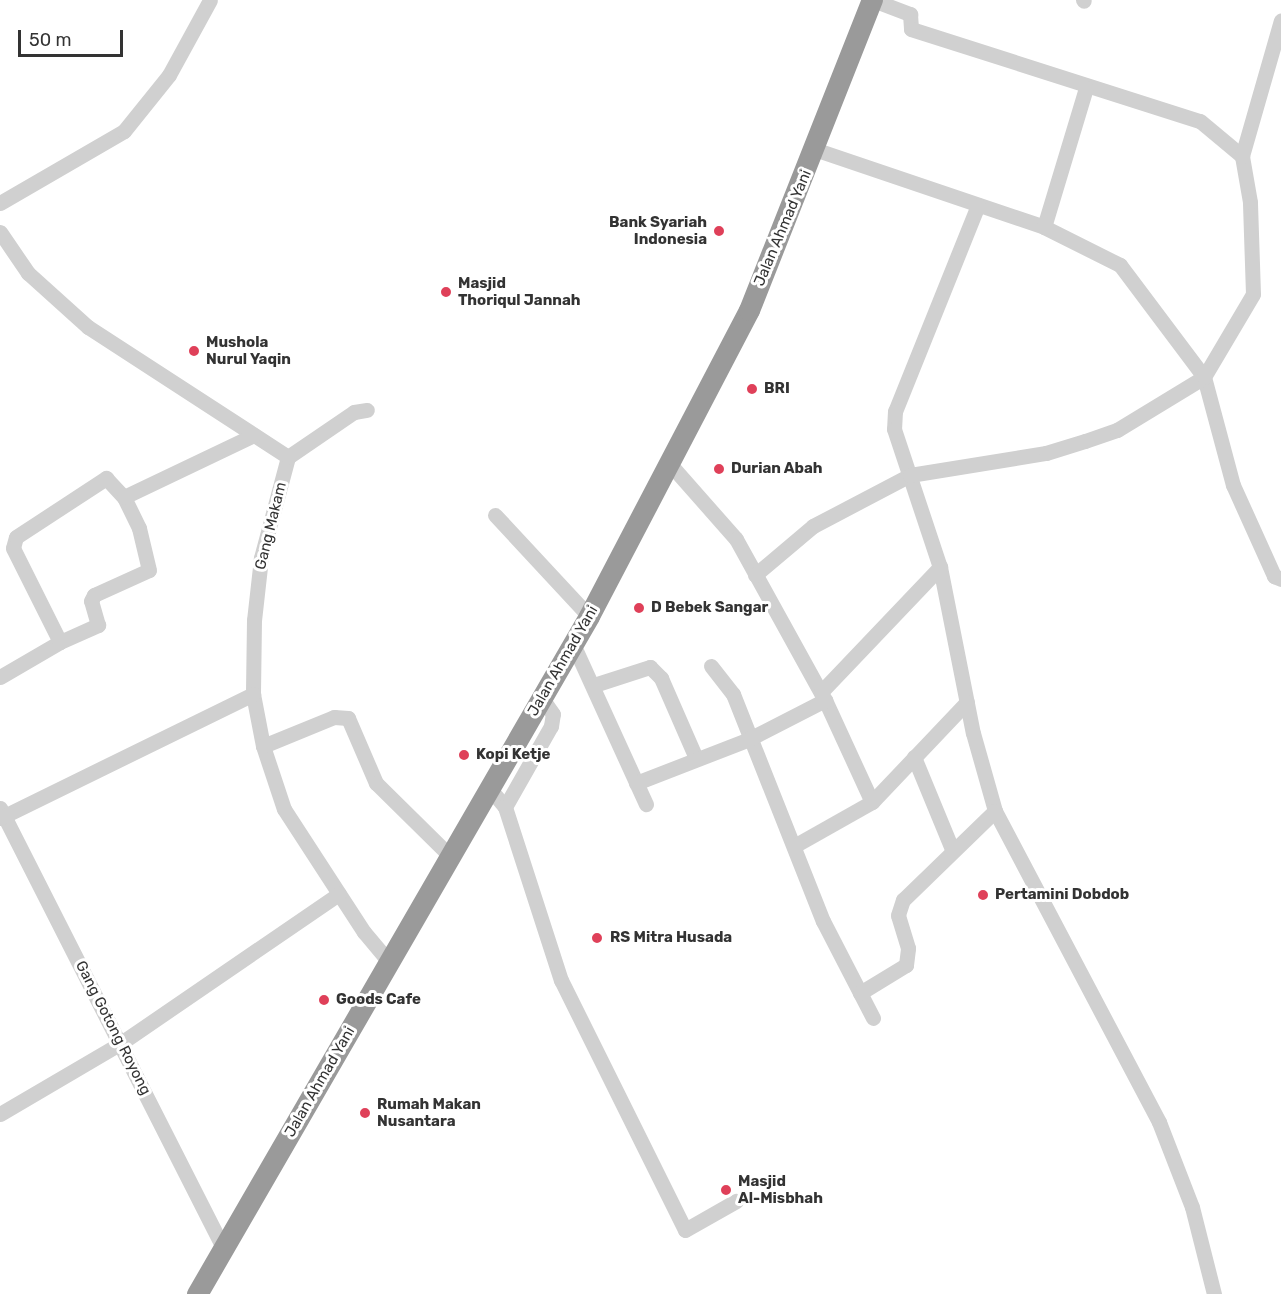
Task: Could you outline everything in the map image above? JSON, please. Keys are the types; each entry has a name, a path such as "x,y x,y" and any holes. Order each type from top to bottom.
{"highway":[{"name":"Jalan Ahmad Yani","path":"198,1294 589,616 669,463 749,309 817,150 872,0"}],"street":[{"path":"0,203 124,131 169,75 210,0"},
{"path":"872,0 910,14 911,29 1086,88 1200,121 1242,156"},
{"path":"755,575 813,526 910,475 1046,453 1085,441 1117,430 1204,377 1252,294 1250,202 1242,156 1257,120 1281,20"},
{"path":"1044,227 1086,88"},
{"path":"817,150 1044,227 1120,265 1204,377 1233,485 1274,576 1281,579"},
{"path":"978,205 895,411 894,429 940,567 967,702 995,811 1159,1122 1192,1207 1214,1294"},
{"path":"0,232 28,273 88,327 288,457 354,412 367,410"},
{"path":"124,496 254,435"},
{"name":"Gang Makam","path":"288,457 261,558 253,694 263,746 284,809 339,894 390,962"},
{"path":"669,463 736,539 823,696 872,802"},
{"path":"0,677 60,642 98,625 91,601 94,595 149,570 139,528 124,496 106,478 13,542 60,642"},
{"path":"495,515 589,616"},
{"path":"636,783 747,740 823,696 940,567"},
{"path":"573,644 594,685 646,804"},
{"path":"711,666 733,694 747,740 794,846 823,921 873,1018"},
{"path":"594,685 650,667 661,678 696,758"},
{"path":"1,814 253,694"},
{"path":"505,807 551,726 553,714 542,698"},
{"path":"794,846 872,802 967,702"},
{"path":"263,746 334,717 348,718 376,783 450,857"},
{"path":"914,757 952,849"},
{"path":"490,789 505,807 561,980 686,1230 736,1201"},
{"path":"860,993 906,965 899,907 952,849 995,811"},
{"name":"Gang Gotong Royong","path":"1,814 224,1249"},
{"path":"0,1114 120,1043 339,894"}],"place":[{"name":"Bank Syariah Indonesia","path":"719,231"},
{"name":"Masjid Thoriqul Jannah","path":"446,292"},
{"name":"Mushola Nurul Yaqin","path":"194,351"},
{"name":"BRI","path":"752,389"},
{"name":"Durian Abah","path":"719,469"},
{"name":"D Bebek Sangar","path":"639,608"},
{"name":"Kopi Ketje","path":"464,755"},
{"name":"Pertamini Dobdob","path":"983,895"},
{"name":"RS Mitra Husada","path":"597,938"},
{"name":"Goods Cafe","path":"324,1000"},
{"name":"Rumah Makan Nusantara","path":"365,1113"},
{"name":"Masjid Al-Misbhah","path":"726,1190"}]}
